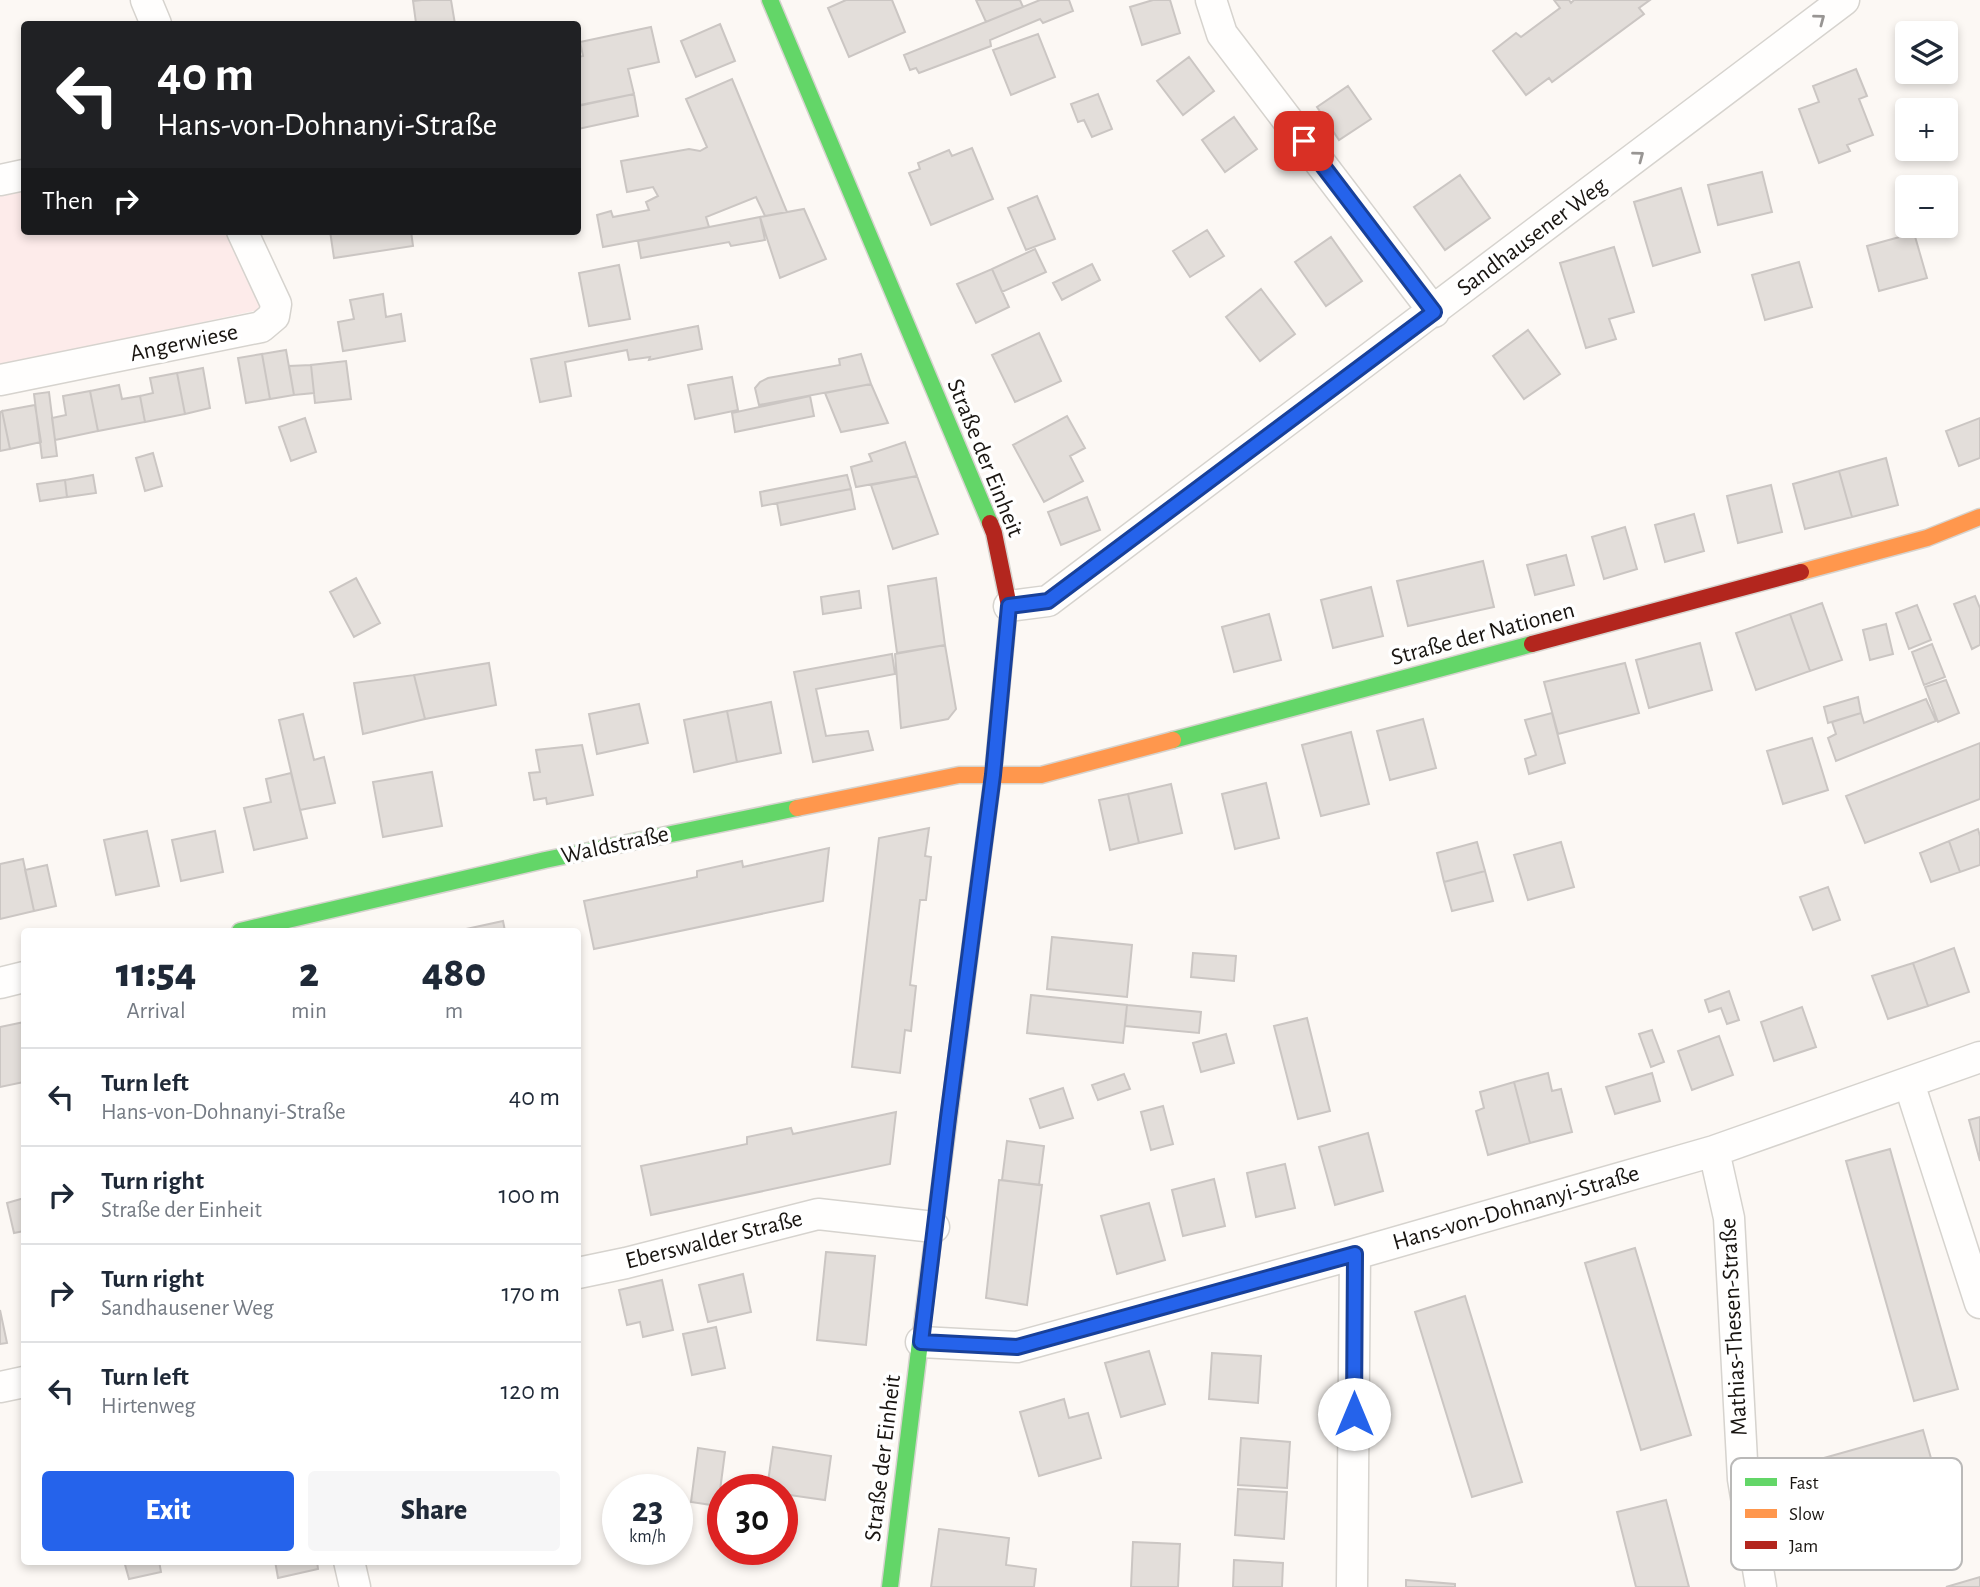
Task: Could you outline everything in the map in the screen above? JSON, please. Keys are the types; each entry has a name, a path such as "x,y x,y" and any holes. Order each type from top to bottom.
{"street":[{"path":"146,0 155,21"},
{"name":"Straße der Einheit","path":"770,0 994,533 1009,606 993,775 890,1587"},
{"path":"1211,0 1222,34 1434,312"},
{"name":"Sandhausener Weg","path":"1009,606 1048,601 1844,0"},
{"path":"0,180 21,176"},
{"name":"Angerwiese","path":"0,380 261,327 274,316 275,304 244,235"},
{"name":"Straße der Nationen","path":"993,775 1041,775 1087,764 1927,538 1980,517"},
{"name":"Waldstraße","path":"253,928 558,857 959,775 993,775"},
{"path":"0,983 21,978"},
{"name":"Hans-von-Dohnanyi-Straße","path":"921,1342 1017,1347 1714,1151 1980,1057"},
{"path":"1909,1083 1980,1303"},
{"name":"Mathias-Thesen-Straße","path":"1714,1151 1729,1218 1741,1458"},
{"name":"Eberswalder Straße","path":"581,1272 818,1214 934,1227"},
{"path":"1353,1587 1355,1254"},
{"path":"0,1387 21,1383"},
{"path":"350,1565 355,1587"}],"shaded area":[{"path":"21,188 21,235 231,235 263,309 0,366 0,192"}],"building":[{"path":"451,0 454,21 416,21 413,1"},
{"path":"846,0 892,0 905,32 849,57 828,8"},
{"path":"976,0 1020,0 1023,7 986,22"},
{"path":"1040,0 1069,0 1073,11 1043,23 1040,19 990,40 991,46 919,73 916,68 910,70 904,55"},
{"path":"1153,0 1170,0 1180,33 1142,45 1130,7"},
{"path":"1554,0 1569,0 1571,3 1574,0 1650,0 1639,8 1644,14 1552,82 1549,78 1526,95 1493,51 1516,33 1521,37 1560,8"},
{"path":"720,24 735,61 696,77 681,41"},
{"path":"651,27 659,62 628,69 634,94 581,105 581,42"},
{"path":"1038,34 1055,77 1011,95 993,50"},
{"path":"1189,57 1214,91 1183,115 1157,81"},
{"path":"1856,69 1867,96 1859,99 1873,135 1847,145 1850,151 1819,163 1799,109 1819,102 1813,86"},
{"path":"732,79 787,212 765,216 756,197 706,217 709,227 603,247 597,215 611,211 613,217 649,210 646,202 658,196 653,187 627,192 621,161 689,149 700,151 707,147 686,99"},
{"path":"1348,86 1371,119 1339,140 1317,107"},
{"path":"634,94 638,116 581,128 581,105"},
{"path":"1098,94 1112,129 1092,137 1084,120 1078,122 1071,104"},
{"path":"1234,117 1257,149 1225,172 1202,140"},
{"path":"972,148 993,199 931,225 909,173 920,169 918,163 949,150 952,156"},
{"path":"1762,172 1772,212 1718,225 1708,185"},
{"path":"1460,175 1490,218 1445,250 1414,207"},
{"path":"1681,188 1700,252 1653,266 1634,202"},
{"path":"1037,196 1055,239 1026,250 1008,208"},
{"path":"804,209 826,259 780,278 760,217"},
{"path":"760,217 765,240 731,246 729,242 641,258 638,241"},
{"path":"1207,230 1224,256 1190,277 1173,251"},
{"path":"331,235 412,235 413,246 334,258"},
{"path":"1331,237 1362,281 1326,306 1295,262"},
{"path":"1896,238 1915,238 1927,278 1879,291 1867,246"},
{"path":"1614,247 1634,312 1609,319 1616,339 1586,348 1560,263"},
{"path":"1035,249 1046,272 1002,292 992,269"},
{"path":"1799,262 1812,307 1765,320 1752,275"},
{"path":"1092,264 1100,280 1062,300 1053,283"},
{"path":"619,265 630,319 589,326 579,273"},
{"path":"992,269 1009,307 976,323 957,284"},
{"path":"1261,289 1295,334 1260,361 1226,317"},
{"path":"383,294 386,317 401,314 405,341 343,351 338,322 354,319 350,300"},
{"path":"698,326 702,349 649,360 650,357 629,360 627,350 565,362 571,396 540,402 531,359"},
{"path":"1528,330 1560,374 1524,399 1493,356"},
{"path":"1039,333 1061,381 1015,402 992,355"},
{"path":"286,350 294,395 270,399 262,354"},
{"path":"262,354 270,399 246,403 238,358"},
{"path":"861,354 871,384 759,405 755,388 768,378 840,365 839,359"},
{"path":"346,361 351,399 315,403 311,365"},
{"path":"311,365 314,393 294,395 289,366"},
{"path":"203,368 210,408 185,414 177,373"},
{"path":"177,373 185,414 145,422 140,396 153,393 150,378"},
{"path":"732,377 738,410 695,419 688,385"},
{"path":"871,384 888,423 841,432 825,393"},
{"path":"119,385 122,399 140,396 145,422 98,431 90,391"},
{"path":"90,391 98,431 55,440 52,418 66,415 63,396"},
{"path":"49,392 57,456 42,458 34,394"},
{"path":"810,396 814,416 735,432 732,413"},
{"path":"35,405 41,442 10,449 2,411"},
{"path":"2,411 10,449 0,451 0,412"},
{"path":"1067,416 1085,448 1070,456 1083,481 1044,502 1013,445"},
{"path":"305,418 316,452 291,461 279,427"},
{"path":"1980,418 1980,458 1959,466 1946,431"},
{"path":"905,442 917,476 856,487 851,467 872,461 869,454"},
{"path":"153,453 162,486 145,491 136,458"},
{"path":"1886,458 1898,505 1852,517 1839,471"},
{"path":"1839,471 1852,517 1805,529 1793,484"},
{"path":"93,475 96,493 67,497 65,480"},
{"path":"847,475 851,489 762,506 760,492"},
{"path":"917,476 938,534 893,549 871,485"},
{"path":"65,480 67,497 40,501 37,484"},
{"path":"1771,485 1782,532 1738,543 1727,496"},
{"path":"851,489 855,509 781,525 777,503"},
{"path":"1087,497 1100,530 1061,545 1048,512"},
{"path":"1694,514 1704,551 1665,562 1655,525"},
{"path":"1625,527 1637,569 1604,579 1592,537"},
{"path":"1566,555 1574,585 1535,595 1527,565"},
{"path":"1483,561 1494,607 1408,626 1397,581"},
{"path":"356,578 380,623 354,637 330,592"},
{"path":"936,578 945,645 897,653 888,586"},
{"path":"1371,587 1383,636 1333,648 1321,600"},
{"path":"859,591 861,608 823,614 821,597"},
{"path":"1975,596 1980,608 1980,645 1972,649 1954,604"},
{"path":"1822,603 1842,660 1810,671 1790,614"},
{"path":"1917,605 1931,640 1909,649 1896,613"},
{"path":"1269,614 1281,660 1234,672 1222,627"},
{"path":"1790,614 1810,671 1756,690 1736,633"},
{"path":"1886,624 1893,654 1870,660 1863,630"},
{"path":"1700,643 1712,690 1649,708 1636,660"},
{"path":"1932,644 1945,677 1924,685 1912,652"},
{"path":"945,645 956,709 948,719 901,728 895,654"},
{"path":"892,654 895,674 816,689 826,736 868,731 873,750 813,762 794,672"},
{"path":"489,663 496,705 425,719 414,675"},
{"path":"1625,663 1639,713 1558,734 1544,682"},
{"path":"414,675 425,719 363,734 354,683"},
{"path":"1946,680 1959,713 1938,722 1925,687"},
{"path":"1858,697 1861,713 1828,723 1824,707"},
{"path":"1926,699 1936,721 1836,761 1828,738 1836,734 1832,722 1861,713 1864,723"},
{"path":"771,702 781,753 737,762 727,711"},
{"path":"639,704 648,743 597,754 589,714"},
{"path":"727,711 737,762 694,772 684,720"},
{"path":"1552,713 1565,763 1529,774 1525,759 1536,755 1525,720"},
{"path":"303,714 314,760 324,757 335,803 300,810 279,720"},
{"path":"1423,719 1436,768 1390,780 1377,731"},
{"path":"1351,732 1369,804 1321,816 1302,745"},
{"path":"1812,738 1828,790 1783,804 1767,751"},
{"path":"1980,743 1980,799 1865,843 1846,796"},
{"path":"582,745 593,795 547,804 546,798 534,800 529,773 540,772 536,750"},
{"path":"432,772 442,826 383,837 373,782"},
{"path":"291,773 307,838 254,850 244,808 271,802 266,779"},
{"path":"1266,783 1279,838 1235,849 1222,794"},
{"path":"1171,784 1182,833 1139,843 1128,794"},
{"path":"1128,794 1139,843 1110,850 1099,800"},
{"path":"929,828 925,856 931,857 926,900 920,900 910,985 916,986 911,1031 905,1030 900,1073 852,1067 879,838"},
{"path":"1978,829 1980,865 1960,872 1949,841"},
{"path":"147,831 159,886 116,895 104,840"},
{"path":"215,831 223,872 181,881 172,840"},
{"path":"1949,841 1960,872 1931,882 1920,853"},
{"path":"1477,842 1485,871 1444,882 1437,853"},
{"path":"1561,842 1574,887 1528,900 1514,855"},
{"path":"829,848 823,901 594,949 584,901 697,877 697,871 742,861 743,867"},
{"path":"23,859 34,911 0,919 0,864"},
{"path":"47,865 56,906 34,911 25,870"},
{"path":"1485,871 1493,901 1452,911 1444,882"},
{"path":"1828,887 1840,920 1813,930 1800,897"},
{"path":"503,921 504,928 471,928"},
{"path":"1052,937 1132,945 1127,997 1047,989"},
{"path":"1954,948 1969,992 1928,1006 1913,963"},
{"path":"1193,953 1236,956 1234,981 1191,977"},
{"path":"1913,963 1928,1006 1888,1019 1872,976"},
{"path":"1729,991 1739,1020 1727,1024 1721,1008 1709,1012 1705,1000"},
{"path":"1031,995 1127,1005 1123,1043 1027,1033"},
{"path":"1127,1005 1201,1012 1199,1033 1125,1026"},
{"path":"1802,1007 1816,1047 1774,1061 1761,1022"},
{"path":"1307,1018 1330,1111 1298,1119 1274,1026"},
{"path":"21,1023 21,1083 0,1087 0,1027"},
{"path":"1652,1030 1664,1062 1651,1067 1639,1034"},
{"path":"1226,1034 1234,1063 1201,1072 1193,1043"},
{"path":"1719,1036 1733,1075 1692,1090 1678,1051"},
{"path":"1548,1073 1552,1091 1561,1089 1572,1132 1530,1143 1514,1082"},
{"path":"1652,1073 1660,1101 1615,1114 1606,1087"},
{"path":"1124,1074 1130,1089 1098,1100 1092,1085"},
{"path":"1514,1082 1530,1143 1488,1155 1476,1111 1484,1108 1480,1092"},
{"path":"1063,1088 1073,1118 1040,1128 1030,1099"},
{"path":"1163,1106 1173,1144 1151,1150 1141,1112"},
{"path":"896,1112 890,1164 651,1215 641,1166 747,1144 747,1137 791,1128 793,1134"},
{"path":"1980,1117 1980,1161 1969,1120"},
{"path":"1368,1133 1383,1191 1335,1205 1319,1147"},
{"path":"1007,1141 1044,1146 1039,1185 1002,1180"},
{"path":"1890,1149 1958,1389 1914,1401 1846,1161"},
{"path":"1285,1164 1295,1208 1256,1217 1247,1173"},
{"path":"1214,1179 1225,1226 1183,1236 1172,1190"},
{"path":"999,1180 1042,1185 1027,1305 986,1298"},
{"path":"21,1199 21,1232 14,1233 7,1203"},
{"path":"1149,1203 1165,1260 1117,1274 1101,1216"},
{"path":"1635,1248 1691,1435 1641,1450 1585,1263"},
{"path":"826,1252 875,1256 866,1345 817,1340"},
{"path":"743,1274 751,1312 708,1322 699,1285"},
{"path":"662,1280 673,1330 643,1337 640,1322 627,1325 619,1290"},
{"path":"1465,1296 1522,1482 1472,1497 1415,1312"},
{"path":"0,1310 7,1343 0,1344"},
{"path":"716,1327 725,1368 692,1375 683,1334"},
{"path":"1149,1351 1165,1404 1121,1417 1105,1363"},
{"path":"1212,1353 1261,1356 1258,1403 1209,1399"},
{"path":"1064,1399 1069,1418 1088,1413 1101,1458 1039,1476 1020,1412"},
{"path":"1923,1430 1931,1458 1824,1458"},
{"path":"1241,1438 1290,1442 1287,1488 1238,1485"},
{"path":"773,1447 831,1456 825,1500 798,1496 798,1474 769,1474"},
{"path":"698,1448 725,1452 722,1474 707,1474 707,1504 693,1502"},
{"path":"1238,1489 1287,1492 1284,1539 1235,1535"},
{"path":"1666,1500 1689,1587 1636,1587 1617,1512"},
{"path":"939,1529 1009,1538 1006,1565 1036,1569 1034,1587 931,1587"},
{"path":"1133,1542 1180,1544 1178,1587 1131,1587"},
{"path":"1234,1560 1283,1563 1282,1587 1233,1587"},
{"path":"125,1565 160,1565 161,1572 129,1579"},
{"path":"276,1565 318,1565 318,1569 278,1578"},
{"path":"1980,1577 1980,1587 1946,1587"},
{"path":"1406,1580 1455,1584 1455,1587 1406,1587"}],"traffic: fast":[{"path":"770,0 990,523"},
{"path":"1173,740 1532,644"},
{"path":"253,928 545,860 797,808"},
{"path":"890,1587 921,1334"}],"traffic: slow":[{"path":"1801,572 1927,538 1980,517"},
{"path":"797,808 959,775 1041,775 1173,740"},
{"path":"921,1334 978,889"}],"traffic: jam":[{"path":"978,889 993,775 1009,606 990,523"},
{"path":"1532,644 1801,572"}],"route":[{"path":"1304,141 1434,312 1048,601 1009,606 993,775 921,1342 1017,1347 1355,1254 1354,1414"}]}
